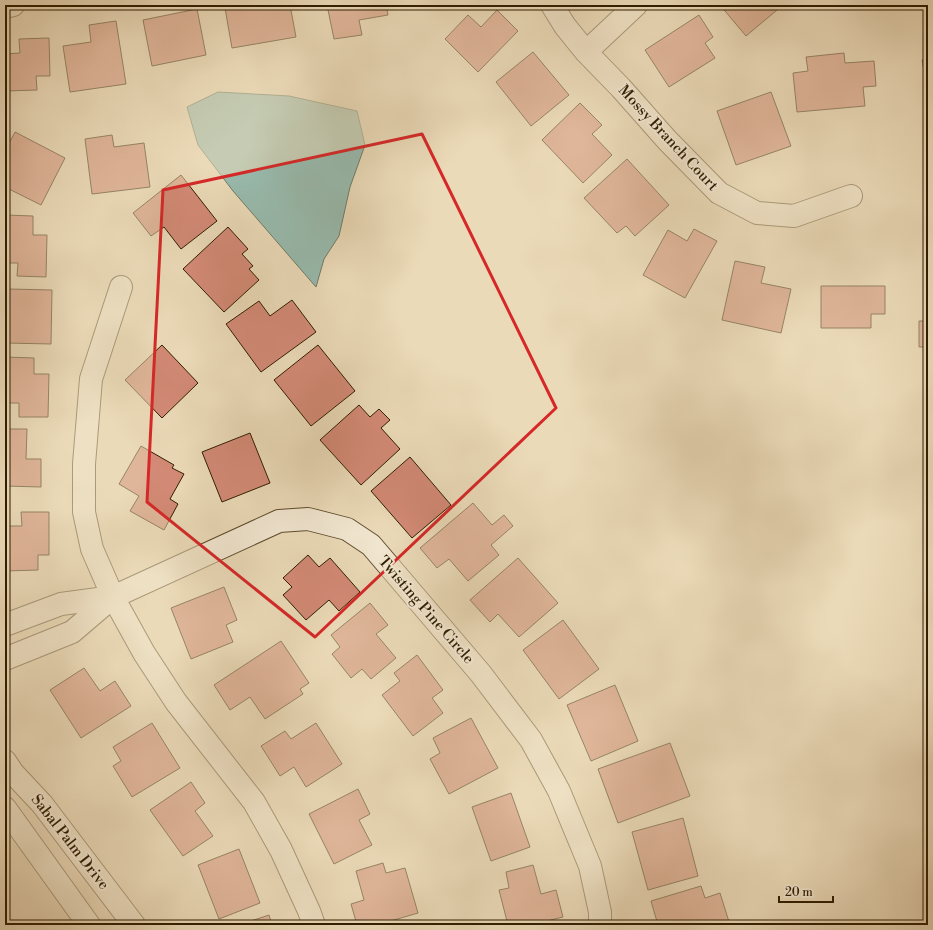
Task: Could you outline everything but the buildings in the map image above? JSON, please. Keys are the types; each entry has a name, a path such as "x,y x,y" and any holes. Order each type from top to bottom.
{"street":[{"path":"5,7 13,5"},
{"name":"Mossy Branch Court","path":"552,5 565,26 586,52 621,88 667,140 719,193 757,214 794,216 851,196"},
{"path":"586,52 636,5"},
{"path":"121,287 91,379 84,464 84,512 92,549 113,597 144,653 176,702 254,802 282,850 314,925"},
{"name":"Twisting Pine Circle","path":"5,660 72,632 113,597 279,521 308,519 347,529 370,545 381,557 481,674 530,740 559,791 590,866 600,912 600,925"},
{"name":"Twisting Pine Circle","path":"5,625 60,604 113,597"},
{"name":"Sabal Palm Drive","path":"5,761 13,773 42,804 134,925"},
{"name":"Sabal Palm Drive","path":"5,808 90,925"}],"highlighted area":[{"path":"422,134 556,408 315,637 147,502 163,190"}],"shaded area":[{"path":"218,92 289,96 357,111 365,145 350,187 339,236 324,259 316,287 233,191 198,145 187,107"}]}
